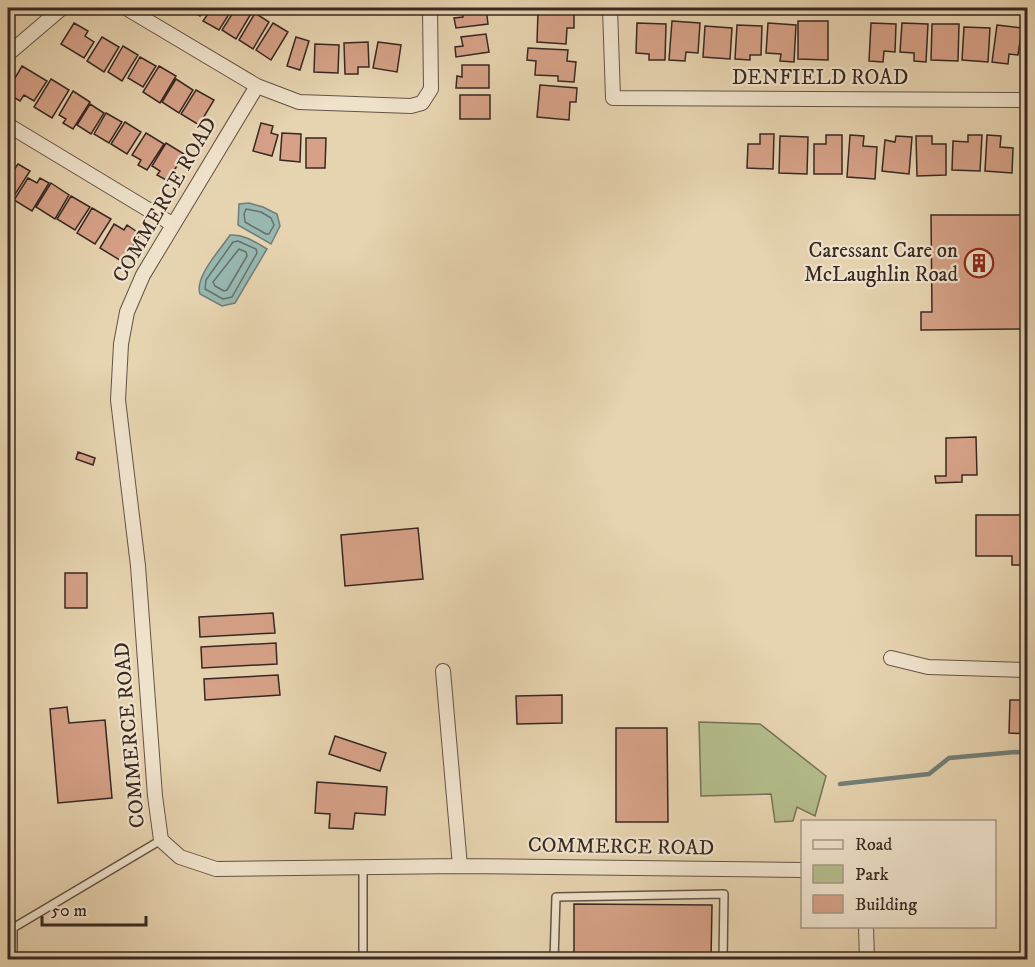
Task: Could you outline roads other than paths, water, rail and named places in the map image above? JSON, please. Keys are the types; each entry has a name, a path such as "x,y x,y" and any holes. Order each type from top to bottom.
{"street":[{"path":"8,54 62,8"},
{"path":"126,8 257,86 299,102 411,106 422,103 431,89 430,8"},
{"name":"DENFIELD ROAD","path":"610,8 613,98 1028,100"},
{"name":"COMMERCE ROAD","path":"257,86 143,275 127,312 121,344 118,400 138,566 155,796 161,840 180,857 216,869 460,866 801,870"},
{"path":"8,125 172,224"},
{"path":"891,658 928,667 1028,670"},
{"path":"443,671 460,866"},
{"path":"866,928 867,960"}],"lane":[{"path":"13,960 13,928 161,840"},
{"path":"363,868 363,960"},
{"path":"554,960 556,897 724,894 723,960"}],"water":[{"path":"249,203 277,214 280,226 271,244 238,225 239,204"},
{"path":"230,235 245,237 267,249 235,303 222,306 200,294 199,287 204,272"}],"waterway":[{"path":"840,784 929,774 949,758 1015,752 1028,753"}],"place":[{"name":"Caressant Care on McLaughlin Road","path":"979,263"}]}
